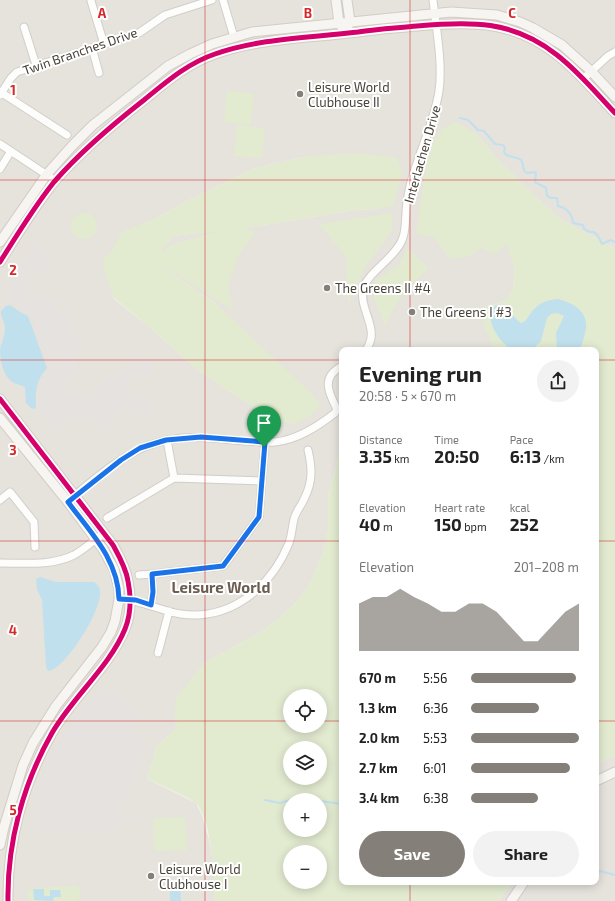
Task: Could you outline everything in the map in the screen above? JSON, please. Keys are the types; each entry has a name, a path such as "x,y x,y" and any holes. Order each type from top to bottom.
{"street":[{"name":"Twin Branches Drive","path":"1,94 11,78 17,72 139,32 165,15 212,0"},
{"path":"223,0 234,37"},
{"path":"336,0 339,23 346,33"},
{"path":"346,33 350,22 347,0"},
{"name":"Interlachen Drive","path":"368,347 371,341 372,331 363,300 363,288 368,280 396,251 402,240 405,230 406,204 411,183 437,102 440,73 433,0"},
{"path":"91,1 104,44"},
{"path":"0,242 47,174 93,125 168,66 212,44 252,32 434,13 484,13 496,15 520,22 539,30 562,45 591,71 615,97"},
{"path":"0,262 43,197 56,181 80,154 124,115 175,76 204,58 256,43 436,24 484,24 516,32 534,40 556,54 576,71 615,113"},
{"path":"24,27 36,65"},
{"path":"92,48 99,73"},
{"path":"583,79 615,52"},
{"path":"1,94 67,135"},
{"path":"0,144 56,181"},
{"path":"0,169 11,151"},
{"path":"71,499 121,460 140,448 166,440 201,437 265,442 280,441 298,436 313,428 334,413 337,409 329,391 328,383 332,373 339,368"},
{"path":"0,399 71,499 95,539 103,549 114,569 119,589 119,599 115,621 111,632 102,647 56,706 33,743 23,766 0,845"},
{"path":"0,418 71,499 104,533 113,545 124,565 128,580 130,600 127,624 122,635 99,670 53,732 34,768 21,806 13,836 8,877 4,891 8,901"},
{"path":"166,440 174,478"},
{"path":"139,576 223,566 259,517 265,442"},
{"path":"119,599 151,605 180,614 201,615 243,602 251,596 270,577 289,543 296,512 306,496 310,484 312,471 308,450"},
{"path":"107,518 174,478 262,481"},
{"path":"0,500 10,492 32,519 35,525 35,547"},
{"path":"0,563 58,560 74,555 104,533"},
{"path":"151,605 153,592 152,574"},
{"path":"158,653 169,611"},
{"path":"599,780 615,772"},
{"path":"511,901 522,885"}],"shaded area":[{"name":"Leisure World","path":"0,0 615,0 615,248 560,219 501,163 475,133 515,271 513,288 509,297 502,302 487,306 489,335 493,347 339,347 339,454 328,497 328,531 323,552 309,586 290,609 263,631 204,663 174,715 177,728 157,746 147,779 196,803 202,815 209,840 214,870 214,901 0,901","holes":["308,156 379,209 355,210 257,226 174,236 163,247 163,258 169,272 214,302 253,341 279,421 236,396 198,370 148,326 113,298 104,258 160,216 183,203 255,168"]},
{"path":"37,247 41,250 43,255 47,257 46,263 53,268 48,273 40,270 33,271 28,274 28,277 39,282 38,284 27,287 26,297 32,301 36,300 41,295 56,301 56,308 59,311 67,313 81,348 75,354 77,362 80,364 71,380 66,379 61,382 59,385 60,389 66,394 72,393 75,390 78,391 74,398 74,402 77,405 83,405 86,396 95,396 106,375 110,379 132,362 137,360 145,360 154,363 148,377 143,375 136,376 130,380 128,385 129,390 135,397 146,398 153,403 156,412 142,415 131,412 120,404 116,417 107,431 98,423 98,420 92,417 86,420 75,421 63,419 60,421 62,424 54,432 44,419 38,405 38,390 41,381 49,369 30,315 24,313 11,301 9,293 11,275 22,263 25,267 29,265 26,258 30,256 32,249"},
{"path":"106,687 143,715 130,730 146,746 141,762 125,794 119,816 142,816 142,821 119,821 117,830 77,833 34,833 34,815 37,789 50,757 76,715"},
{"path":"615,755 615,901 498,901 511,885 599,885 599,763"}],"green space":[{"path":"228,91 254,94 251,123 249,125 224,122"},
{"path":"456,122 475,133 501,163 560,219 615,248 615,755 599,763 599,347 493,347 483,323 483,318 487,306 502,302 509,297 513,288 515,271 507,244 494,254 481,248 468,257 450,259 433,236 417,235 424,180 431,150 440,131"},
{"path":"237,126 265,128 262,156 260,158 234,156"},
{"path":"361,153 397,158 402,174 393,206 379,209 355,210 244,228 256,232 238,256 228,287 233,310 174,273 167,267 169,272 214,302 313,395 320,406 310,416 294,424 279,421 236,396 198,370 113,297 104,271 104,258 111,252 122,232 160,216 183,203 255,168 308,156","holes":["218,231 170,245 163,253 163,247 174,236"]},
{"path":"84,213 93,217 97,226 93,235 84,239 75,235 71,226 75,217"},
{"path":"392,213 392,231 364,269 348,304 346,257 319,224"},
{"path":"407,248 429,268 403,294 385,326 374,299 375,281 399,265"},
{"path":"339,454 339,885 511,885 498,901 214,901 211,851 206,824 202,813 197,804 194,802 147,779 157,746 177,728 174,715 176,698 204,663 263,631 290,609 309,586 323,552 328,531 328,497"},
{"path":"185,817 187,850 154,851 153,818"},
{"path":"78,887 81,894 78,901 29,901 27,895 33,888"}],"water":[{"path":"558,299 569,303 574,305 582,312 585,317 586,328 581,347 557,347 556,333 564,316 557,313 551,314 547,318 541,341 535,347 508,347 501,340 490,319 490,314 494,307 505,305 521,323 526,320 533,310 539,305 550,300"},
{"path":"10,305 28,316 47,368 38,382 35,409 31,408 26,403 25,387 8,378 1,362 0,350 5,327 1,316 1,311 6,306"},
{"path":"40,577 56,582 94,582 100,590 99,600 95,612 82,637 64,660 49,671 47,670 46,665 42,600 37,589 36,579"},
{"path":"180,881 181,901 170,901 170,882"},
{"path":"33,889 44,889 44,896 50,896 50,890 60,890 61,897 54,897 53,901 34,900"}],"waterway":[{"path":"460,118 468,120 478,130 484,131 495,144 503,145 506,155 520,159 522,161 524,171 527,173 536,173 535,182 546,188 547,196 557,198 558,206 564,208 572,216 573,223 583,225 584,229 594,232 602,244 611,240 615,242"},
{"path":"265,800 280,803 283,802"},
{"path":"327,802 339,804"},
{"path":"599,871 615,875"}],"cycle path":[{"path":"0,262 26,221 54,182 86,149 120,119 186,68 205,58 232,49 286,39 436,24 473,24 490,26 507,29 524,35 557,55 580,76 615,113"},
{"path":"0,399 113,545 126,571 130,599 127,623 118,643 101,669 60,720 42,752 33,773 25,793 14,836 10,857 8,901"}],"place":[{"name":"Leisure World Clubhouse II","path":"300,94"},
{"name":"The Greens II #4","path":"327,288"},
{"name":"The Greens I #3","path":"412,312"},
{"name":"Leisure World Clubhouse I","path":"151,876"}],"district":[{"name":"Leisure World","path":"221,588"}],"route":[{"path":"201,437 265,442 264,447 259,517 223,566 152,574 153,592 151,605 136,600 119,599 119,589 116,576 110,561 103,549 68,502 121,460 140,448 166,440 201,437"}]}
